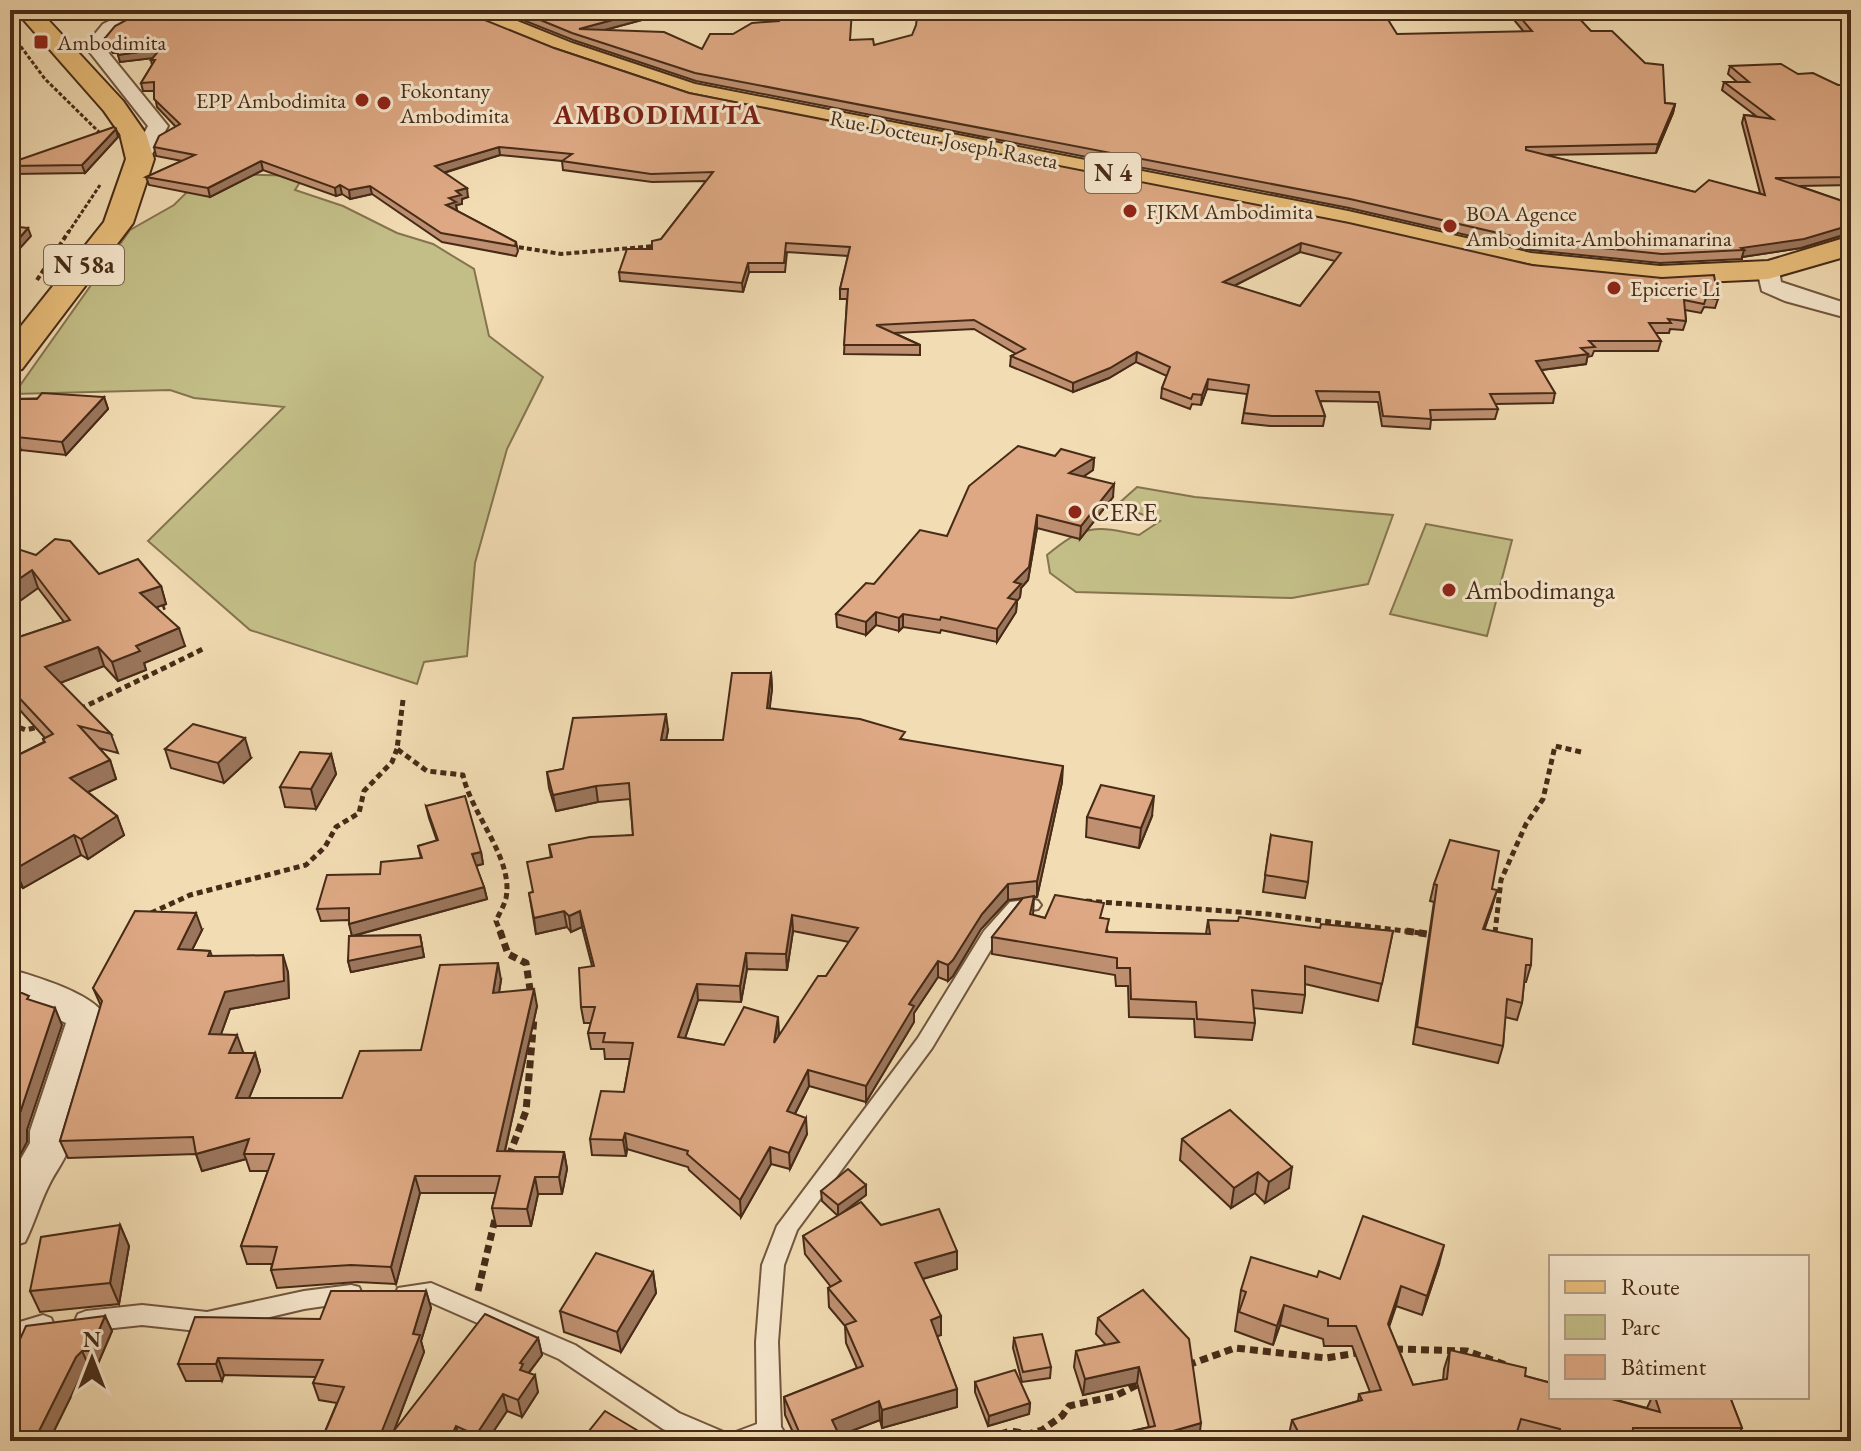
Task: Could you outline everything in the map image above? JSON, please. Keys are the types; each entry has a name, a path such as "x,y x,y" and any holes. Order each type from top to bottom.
{"main road":[{"path":"26,10 114,106 133,134 140,159"},
{"name":"Rue Docteur Joseph Raseta","path":"470,10 578,53 690,90 1378,226 1531,262 1660,275 1768,270 1817,258 1851,245"},
{"name":"N 58a","path":"10,362 118,223 140,159"}],"street":[{"path":"140,159 158,126 94,46 98,35 109,27 147,10"},
{"path":"1768,270 1770,286 1793,296 1851,312"},
{"path":"10,983 87,1017 67,1070 50,1131 51,1143 32,1175 10,1229"}],"lane":[{"path":"741,1441 773,1436 767,1342 773,1265 788,1226 925,1043 990,936 1016,906 1033,905"},
{"path":"10,1335 44,1324 142,1315 207,1322 304,1300 357,1294 379,1296 431,1292 567,1352 671,1421 718,1441"}],"path":[{"path":"10,32 45,79 109,142"},
{"path":"36,280 104,177"},
{"path":"508,246 561,254 657,246"},
{"path":"143,614 165,607"},
{"path":"70,713 205,648"},
{"path":"140,920 190,895 306,865 325,847 336,827 359,813 364,791 392,762 397,749 403,700"},
{"path":"10,724 15,728 34,730 47,724"},
{"path":"1494,945 1501,880 1526,824 1543,799 1555,746 1581,752"},
{"path":"397,749 410,762 430,774 463,775 468,797 506,874 506,898 496,921 508,954 526,963 535,1030 521,1138 502,1166"},
{"path":"1033,905 1095,900 1155,908 1267,914 1437,935"},
{"path":"473,1311 499,1204"},
{"path":"1184,1366 1235,1348 1326,1358 1367,1352"},
{"path":"1382,1351 1412,1348 1475,1353 1497,1359 1519,1374"},
{"path":"975,1441 1011,1431 1028,1434 1042,1430 1062,1416 1069,1406 1115,1396 1149,1379"}],"green space":[{"path":"229,174 304,176 295,190 343,206 397,233 433,244 474,269 489,336 543,377 507,449 475,563 467,656 424,662 417,684 250,630 148,541 284,407 194,398 170,390 14,394 130,230 174,205 188,191"},
{"path":"1137,487 1195,497 1393,515 1368,584 1292,598 1076,592 1050,573 1047,555 1080,533 1100,529 1139,535 1160,521 1117,505"},
{"name":"Ambodimanga","path":"1426,524 1512,540 1487,636 1390,614"}],"building":[{"path":"145,10 460,10 554,48 689,93 1349,223 1532,265 1662,278 1714,275 1718,299 1706,298 1704,304 1684,300 1686,321 1668,319 1671,323 1649,323 1661,341 1589,341 1595,347 1581,348 1588,354 1536,361 1555,393 1490,394 1498,409 1430,410 1431,419 1383,416 1379,392 1316,391 1325,416 1244,413 1249,385 1208,379 1202,395 1193,394 1191,399 1162,388 1170,367 1137,352 1110,368 1073,383 1011,356 1025,349 974,320 876,325 920,345 844,345 848,289 840,289 850,247 786,243 784,263 748,263 742,283 619,272 627,249 652,249 652,241 661,239 713,172 651,174 562,161 572,154 499,147 435,166 467,188 456,191 461,195 449,198 456,202 446,205 516,242 515,246 441,233 370,186 349,190 340,185 335,188 261,161 208,188 146,177 195,155 154,147 159,136 180,124 154,99 154,82 141,83 155,60 151,60 160,49 118,55 116,45 111,46 105,38 115,26","holes":["1301,243 1341,253 1300,306 1223,282"]},
{"path":"516,10 649,10 579,29 664,32 702,49 710,34 733,34 752,23 779,21 781,10 852,10 850,40 873,39 874,45 912,35 918,10 1382,10 1397,34 1532,31 1514,10 1562,10 1567,16 1577,16 1591,31 1612,31 1645,63 1663,65 1665,103 1675,104 1658,144 1526,147 1526,150 1695,192 1709,180 1765,195 1744,115 1773,119 1724,82 1749,82 1730,66 1781,64 1798,74 1813,73 1838,85 1851,85 1851,107 1845,109 1851,111 1851,177 1775,178 1851,204 1851,225 1804,239 1741,248 1744,250 1662,254 1533,241 1350,199 695,73 572,33"},
{"path":"114,127 116,129 82,165 10,166 10,163"},
{"path":"10,226 28,228 11,248 10,248"},
{"path":"42,393 104,397 62,442 17,437 10,446 10,399 37,399"},
{"path":"1018,446 1055,456 1061,449 1094,458 1069,473 1114,484 1081,526 1037,515 1029,567 1014,582 1021,584 1008,598 1017,600 997,629 941,617 940,620 903,614 899,618 876,612 866,622 836,614 866,583 874,584 920,530 947,536 969,486"},
{"path":"55,539 70,541 99,574 138,559 161,586 140,593 179,628 136,646 140,651 112,662 98,647 45,667 111,734 79,726 110,760 70,778 117,816 81,839 74,835 15,869 10,865 10,759 45,742 43,739 53,734 10,688 10,640 70,620 32,570 10,585 10,558 21,550 36,555"},
{"path":"732,673 771,673 767,708 860,719 905,732 900,739 1063,766 1037,881 1008,884 982,914 953,960 948,965 938,961 909,1004 914,1006 866,1086 808,1070 787,1111 806,1118 789,1153 770,1147 740,1200 687,1154 688,1151 625,1133 623,1140 590,1139 601,1091 624,1092 633,1043 603,1042 605,1033 588,1033 595,1007 581,1007 579,968 594,966 580,911 569,916 564,911 534,918 527,862 552,857 549,845 590,837 633,835 629,783 553,795 547,772 563,769 573,718 666,714 661,740 723,740","holes":["792,915 858,928 826,976 818,976 774,1043 778,1017 744,1007 724,1045 678,1037 697,984 740,986 746,953 786,954"]},
{"path":"193,724 245,738 218,763 165,749"},
{"path":"300,752 331,754 311,789 280,787"},
{"path":"1101,785 1154,796 1141,828 1087,817"},
{"path":"465,796 481,852 472,854 484,887 349,924 349,908 317,909 327,875 380,874 381,862 422,858 418,846 438,840 426,806"},
{"path":"1271,835 1312,842 1308,882 1265,875"},
{"path":"1450,840 1499,851 1492,889 1497,890 1483,929 1532,939 1531,965 1526,965 1522,1003 1507,999 1503,1046 1417,1027 1437,885 1434,884"},
{"path":"1055,895 1104,903 1100,918 1109,919 1106,932 1210,934 1208,920 1238,921 1239,917 1320,928 1321,924 1393,931 1382,984 1305,966 1305,995 1252,990 1255,1023 1197,1019 1196,1002 1131,999 1130,968 1117,968 1117,958 992,937 1023,898 1034,896 1030,914 1045,918"},
{"path":"135,911 196,913 178,949 210,951 208,956 283,955 284,981 225,992 209,1034 237,1035 229,1053 255,1053 236,1098 342,1098 360,1051 421,1050 440,965 498,963 493,993 534,989 497,1151 564,1152 559,1177 535,1177 527,1209 492,1208 500,1176 415,1176 391,1267 351,1265 271,1270 277,1247 241,1246 274,1154 244,1154 249,1139 196,1154 193,1137 60,1141 102,1001 93,988"},
{"path":"420,935 422,946 348,961 349,936"},
{"path":"10,992 22,993 29,996 27,999 55,1008 20,1113 19,1125 10,1142"},
{"path":"1230,1110 1292,1167 1269,1182 1258,1172 1234,1188 1182,1139"},
{"path":"848,1169 866,1185 838,1205 821,1191"},
{"path":"861,1202 881,1225 939,1209 957,1251 915,1263 941,1316 931,1320 957,1389 882,1410 879,1401 832,1420 842,1441 803,1441 784,1397 863,1366 845,1325 856,1321 828,1288 841,1281 803,1236"},
{"path":"1363,1216 1444,1245 1427,1296 1401,1286 1388,1324 1413,1385 1447,1379 1450,1350 1526,1368 1525,1376 1549,1382 1549,1399 1611,1399 1660,1412 1656,1399 1731,1399 1742,1428 1633,1428 1632,1441 1559,1441 1560,1429 1521,1419 1514,1441 1303,1441 1292,1420 1362,1400 1359,1394 1381,1390 1356,1326 1328,1326 1328,1319 1284,1305 1277,1326 1239,1312 1246,1292 1241,1290 1251,1257 1317,1277 1319,1271 1340,1279"},
{"path":"120,1225 110,1283 30,1291 41,1237"},
{"path":"596,1253 653,1272 617,1332 560,1311"},
{"path":"1143,1290 1189,1339 1201,1423 1159,1435 1161,1441 1121,1441 1118,1434 1155,1426 1139,1367 1085,1379 1076,1351 1119,1342 1098,1318"},
{"path":"331,1291 426,1291 413,1334 420,1335 378,1441 292,1441 296,1434 322,1439 344,1387 313,1383 323,1360 218,1358 216,1364 178,1364 195,1317 320,1319"},
{"path":"485,1314 538,1338 520,1363 523,1364 520,1370 535,1375 518,1400 503,1394 476,1435 456,1426 449,1441 386,1441"},
{"path":"105,1316 90,1351 82,1351 76,1357 34,1441 10,1441 10,1359 26,1326"},
{"path":"1042,1334 1051,1367 1023,1372 1014,1338"},
{"path":"1015,1370 1030,1403 989,1416 975,1382"},
{"path":"605,1411 653,1441 594,1441 585,1436"},
{"path":"209,1431 292,1441 205,1441"}],"place":[{"name":"Ambodimita","path":"41,42"},
{"name":"EPP Ambodimita","path":"362,100"},
{"name":"Fokontany Ambodimita","path":"384,103"},
{"name":"FJKM Ambodimita","path":"1130,211"},
{"name":"BOA Agence Ambodimita-Ambohimanarina","path":"1450,226"},
{"name":"Epicerie Li","path":"1614,288"},
{"name":"CERE","path":"1075,512"},
{"name":"Ambodimanga","path":"1449,590"}],"district":[{"name":"AMBODIMITA","path":"658,114"}]}
